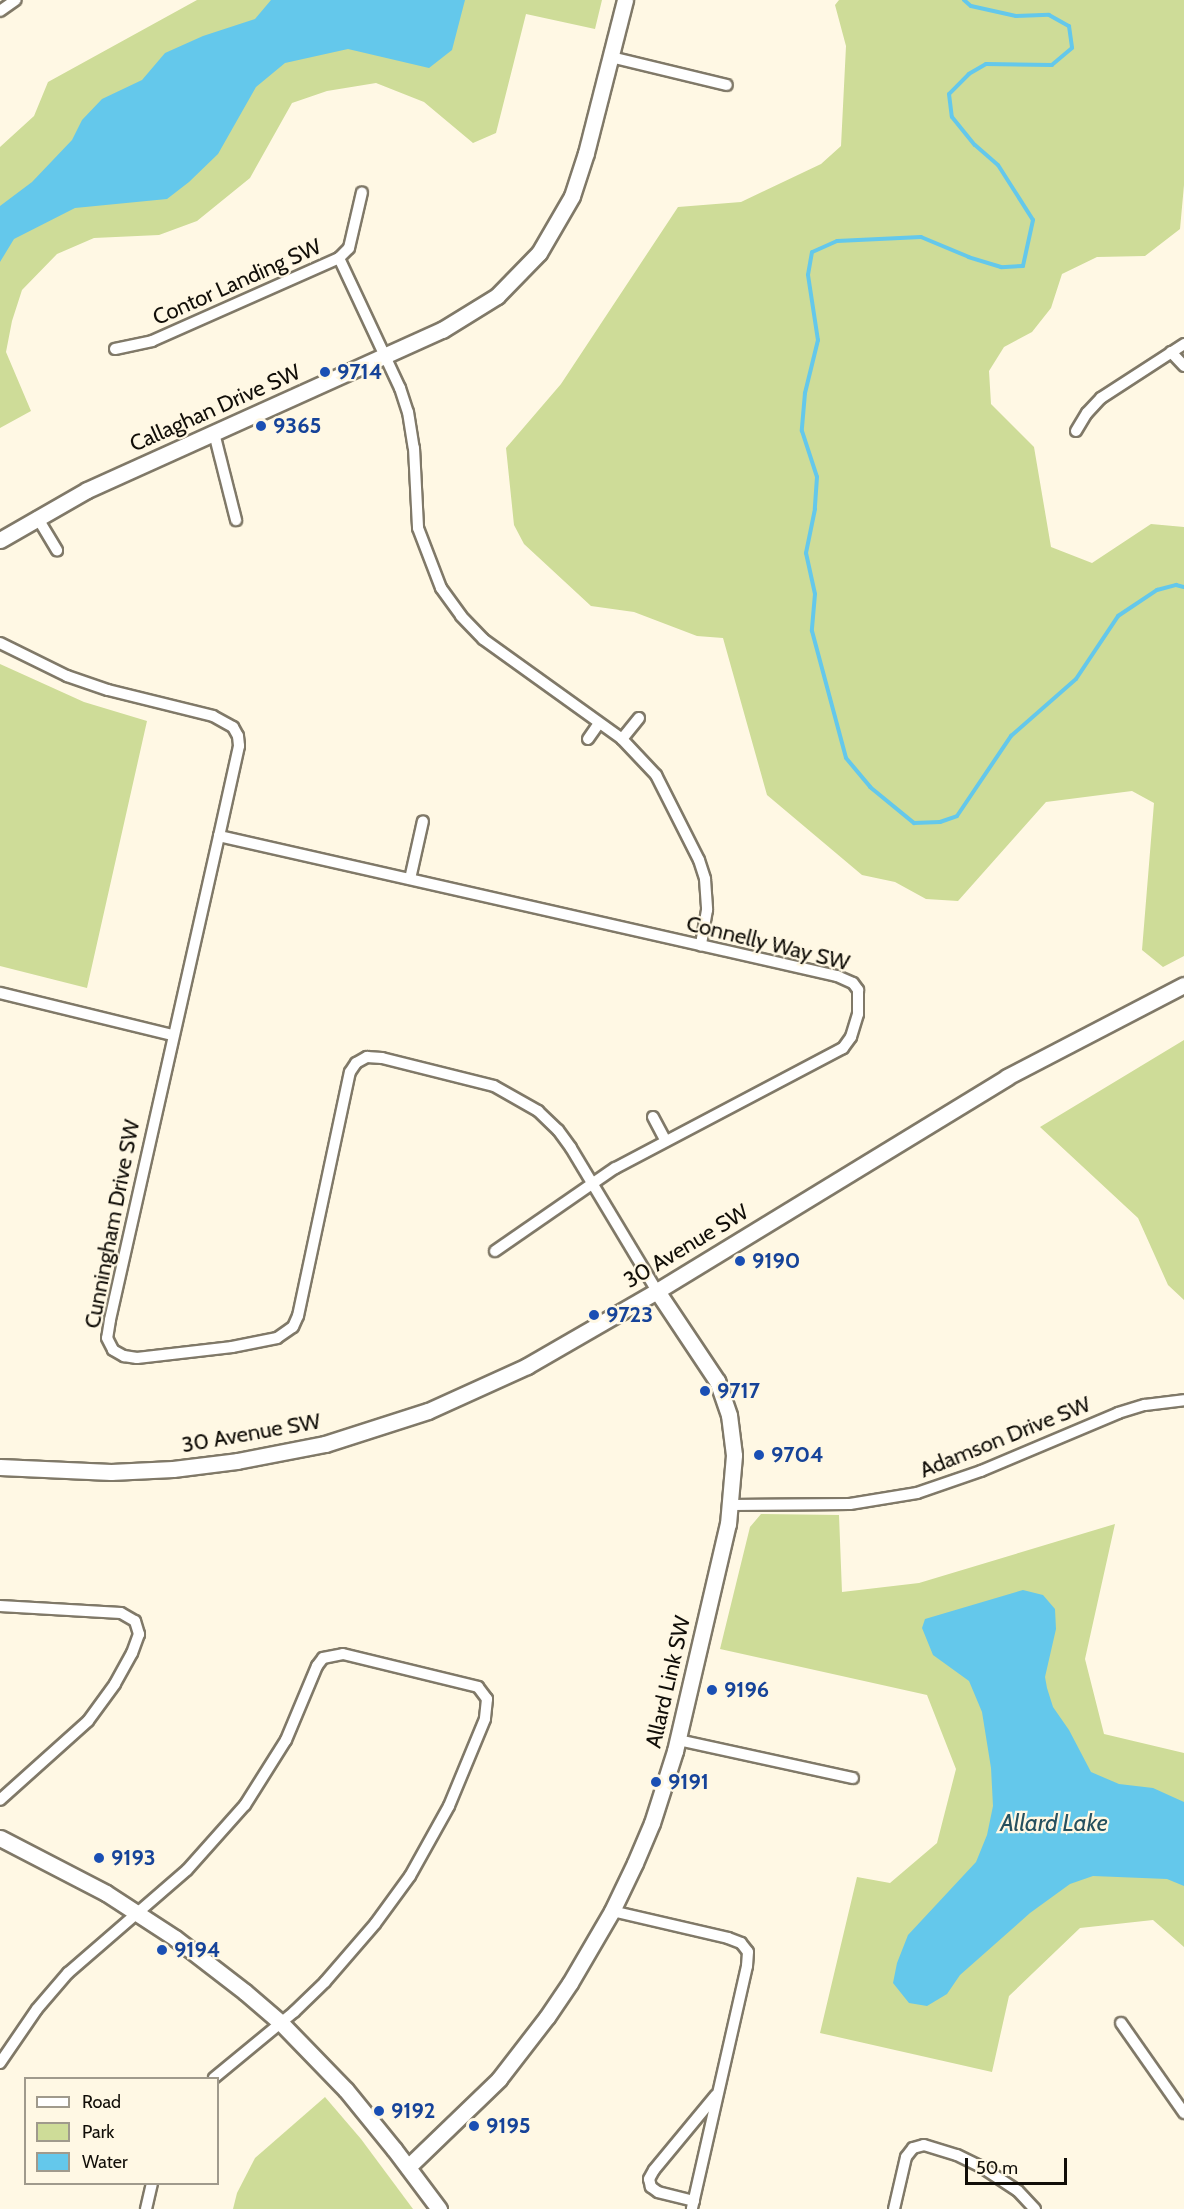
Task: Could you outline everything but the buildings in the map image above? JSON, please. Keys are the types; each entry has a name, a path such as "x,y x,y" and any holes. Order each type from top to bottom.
{"street":[{"path":"0,11 16,0"},
{"name":"Callaghan Drive SW","path":"0,540 87,490 442,330 479,309 518,277 539,253 563,216 580,176 625,0"},
{"path":"611,57 727,85"},
{"name":"Contor Landing SW","path":"115,349 152,341 339,258 349,248 362,192"},
{"path":"339,258 408,412 414,448 417,528 441,588 461,616 483,639 622,740 656,775 699,860 707,899 701,945"},
{"path":"1076,431 1087,413 1101,398 1184,344"},
{"path":"1171,352 1184,366"},
{"path":"214,433 236,520"},
{"path":"37,517 57,550"},
{"name":"Cunningham Drive SW","path":"0,643 67,675 151,702 213,716 233,727 238,736 239,746 172,1035 108,1329 109,1344 124,1356 137,1358 248,1345 277,1338 293,1327 299,1310 350,1072 356,1063 364,1058 393,1061 482,1082 510,1093 538,1111 558,1130 657,1290"},
{"path":"622,740 639,718"},
{"path":"588,739 599,723"},
{"path":"410,879 423,821"},
{"name":"Connelly Way SW","path":"219,836 846,979 858,990 860,1003 850,1037 843,1048 615,1168 592,1185"},
{"name":"30 Avenue SW","path":"0,1467 79,1471 173,1469 281,1454 365,1434 428,1411 527,1366 657,1290 1007,1077 1184,985"},
{"path":"0,993 172,1035"},
{"path":"653,1117 666,1142"},
{"path":"495,1251 592,1185"},
{"name":"Allard Link SW","path":"408,2167 476,2104 521,2051 570,1983 612,1911 652,1823 678,1740 732,1505 733,1436 724,1397 705,1360 657,1290"},
{"name":"Adamson Drive SW","path":"732,1505 850,1504 917,1493 981,1471 1118,1413 1144,1405 1184,1400"},
{"path":"0,1606 121,1612 135,1621 139,1634 132,1653 115,1684 88,1721 0,1800"},
{"path":"0,2063 37,2009 68,1973 202,1856 245,1805 286,1740 317,1666 323,1658 343,1654 477,1687 487,1699 485,1719 462,1779 425,1852 394,1899 325,1982 281,2024 216,2077"},
{"path":"678,1740 853,1779"},
{"path":"0,1838 58,1866 138,1913 212,1965 281,2024 346,2090 439,2209"},
{"path":"612,1911 728,1938 746,1948 748,1961 693,2205 658,2192 651,2187 650,2179 654,2170 718,2092"},
{"path":"1121,2023 1184,2113"},
{"path":"894,2209 906,2157 913,2148 924,2145 957,2155 980,2166 1018,2191 1035,2209"},
{"path":"146,2209 152,2185"}],"green space":[{"path":"197,0 602,0 595,29 526,14 496,133 473,143 424,102 376,83 327,91 292,103 250,178 197,221 159,235 94,238 57,254 22,290 12,321 6,352 31,411 0,428 0,147 34,116 48,82"},
{"path":"839,0 1184,0 1184,185 1180,229 1145,256 1097,257 1062,274 1051,308 1032,332 1004,347 989,371 991,404 1034,447 1051,547 1092,563 1151,524 1184,527 1184,956 1163,967 1142,950 1154,803 1132,791 1046,802 958,901 926,899 895,882 862,875 767,795 723,638 697,636 634,612 591,606 524,544 514,525 506,448 561,384 678,207 741,202 821,164 841,146 846,46 835,5"},
{"path":"0,664 84,702 147,721 87,988 0,966"},
{"path":"1184,1040 1184,1300 1168,1285 1138,1218 1040,1127"},
{"path":"761,1514 839,1515 842,1592 919,1583 1115,1524 1085,1659 1104,1734 1184,1753 1184,1947 1153,1920 1080,1928 1009,1996 992,2072 820,2033 857,1877 890,1883 937,1843 956,1769 927,1695 720,1649 750,1527"},
{"path":"325,2097 361,2139 413,2209 233,2209 237,2193 255,2158"}],"water":[{"path":"271,0 465,0 452,50 429,68 348,49 285,63 256,87 218,154 189,182 167,199 75,208 14,239 0,262 0,206 32,182 72,140 82,120 102,99 142,80 165,53 203,36 255,19"},
{"name":"Allard Lake","path":"1023,1590 1043,1595 1055,1609 1056,1629 1045,1677 1047,1688 1053,1707 1069,1730 1091,1772 1119,1784 1153,1788 1184,1802 1184,1886 1167,1879 1093,1876 1070,1884 1030,1913 960,1975 947,1994 927,2006 909,2003 893,1983 897,1963 908,1935 976,1862 987,1835 993,1806 991,1768 982,1712 969,1681 933,1655 922,1628 925,1619"}],"waterway":[{"path":"964,0 971,6 1016,16 1049,15 1069,26 1072,48 1052,65 986,64 969,74 949,94 952,117 975,145 998,165 1033,220 1023,266 1001,267 969,257 921,237 837,241 812,252 808,275 818,340 805,393 802,431 817,477 815,509 806,553 815,594 812,631 846,758 870,787 914,823 940,822 957,816 1011,736 1076,679 1118,616 1157,590 1176,585 1184,587"}],"place":[{"name":"9714","path":"325,372"},
{"name":"9365","path":"261,426"},
{"name":"9190","path":"740,1261"},
{"name":"9723","path":"594,1315"},
{"name":"9717","path":"705,1391"},
{"name":"9704","path":"759,1455"},
{"name":"9196","path":"712,1690"},
{"name":"9191","path":"656,1782"},
{"name":"9193","path":"99,1858"},
{"name":"9194","path":"162,1950"},
{"name":"9192","path":"379,2111"},
{"name":"9195","path":"474,2126"}]}
